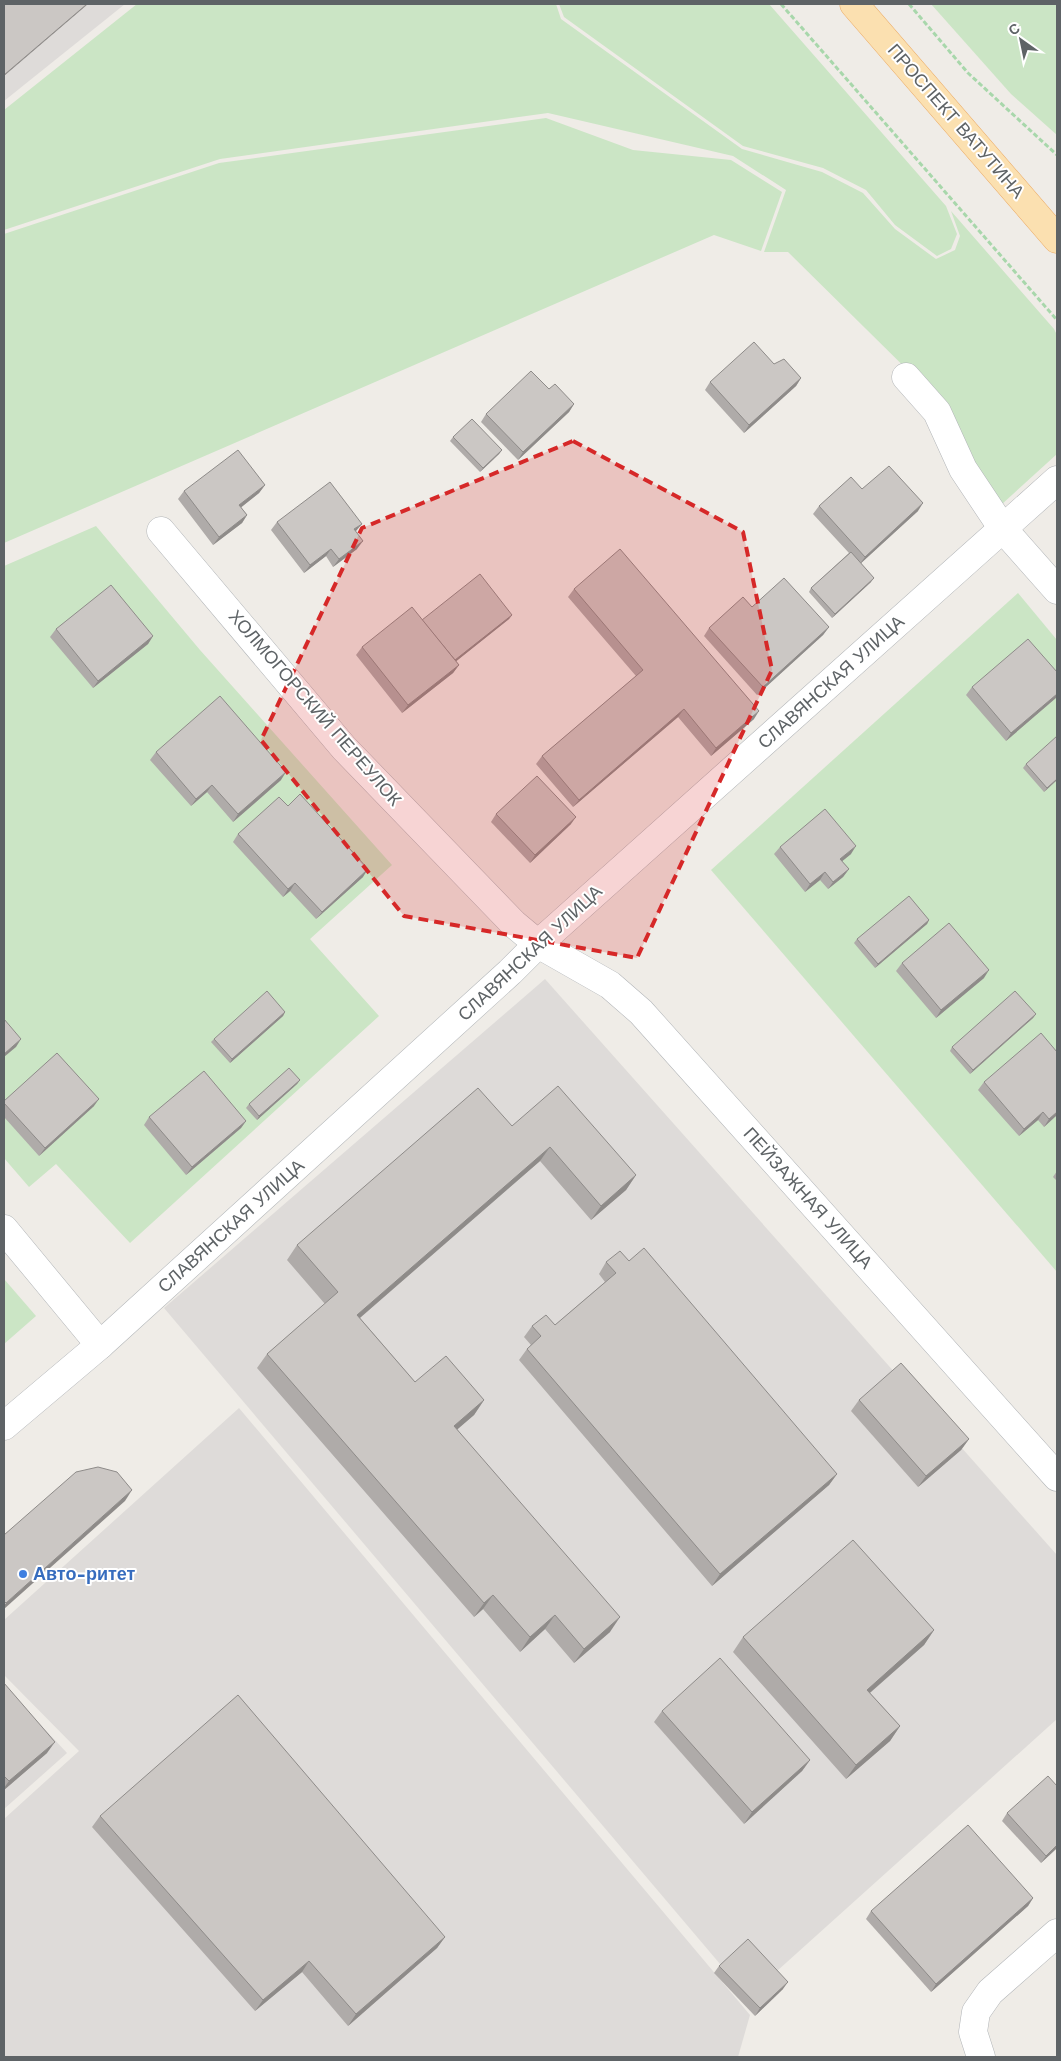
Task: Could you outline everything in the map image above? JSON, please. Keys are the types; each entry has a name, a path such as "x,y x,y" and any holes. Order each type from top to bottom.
{"main road":[{"name":"ПРОСПЕКТ ВАТУТИНА","path":"854,4 1057,239"}],"street":[{"path":"906,377 937,412 963,469 1003,528 1057,590"},
{"name":"СЛАВЯНСКАЯ УЛИЦА","path":"4,1426 100,1345 510,972 538,944 1057,480"},
{"name":"ХОЛМОГОРСКИЙ ПЕРЕУЛОК","path":"161,531 344,748 514,924 538,944"},
{"name":"ПЕЙЗАЖНАЯ УЛИЦА","path":"538,944 610,985 640,1012 1057,1477"},
{"path":"4,1229 100,1345"},
{"path":"981,2057 973,2032 976,2012 990,1992 1057,1933"}],"path":[{"path":"781,4 1057,320"},
{"path":"909,4 968,73 1057,155"}],"highlighted area":[{"path":"573,441 743,532 772,670 637,958 404,916 261,740 362,528"}],"shaded area":[{"path":"4,4 125,4 4,101"},
{"path":"545,979 1057,1555 1057,1719 748,1997 164,1308"},
{"path":"239,1408 750,2015 738,2057 4,2057 4,1819 79,1751 4,1675 4,1620"},
{"path":"4,1686 67,1753 4,1809"}],"green space":[{"path":"137,4 556,4 561,19 742,149 822,172 863,193 895,229 936,259 955,250 960,236 951,211 1054,329 1057,335 1057,454 1001,505 972,463 942,404 788,252 764,252 786,190 733,156 548,113 220,159 4,230 4,110"},
{"path":"559,4 769,4 946,206 957,234 951,249 937,256 895,225 866,190 823,168 743,146 564,17"},
{"path":"931,4 1057,4 1057,135 1011,94"},
{"path":"546,118 633,150 731,160 782,192 761,251 714,235 4,543 4,234 219,163"},
{"path":"96,526 200,650 392,865 310,939 379,1016 130,1243 56,1164 29,1187 4,1158 4,566"},
{"path":"1018,593 1057,640 1057,1272 711,870"},
{"path":"4,1279 36,1316 4,1344"}],"building":[{"path":"4,4 87,4 4,75"},
{"path":"754,342 774,364 784,359 801,378 749,425 710,382"},
{"path":"531,371 549,389 555,384 574,404 523,452 486,414"},
{"path":"472,419 502,450 483,468 453,437"},
{"path":"238,450 265,485 239,505 247,515 219,537 184,491"},
{"path":"889,466 923,503 865,557 819,506 851,477 862,489"},
{"path":"330,482 362,524 354,529 363,541 339,559 331,549 310,565 277,522"},
{"path":"620,549 759,711 716,748 684,709 579,800 542,756 643,670 574,589"},
{"path":"851,552 874,578 835,614 811,588"},
{"path":"480,574 512,615 455,660 422,620"},
{"path":"784,578 829,627 763,687 709,628 743,597 752,607"},
{"path":"111,585 153,636 98,681 56,629"},
{"path":"412,607 459,665 408,705 362,647"},
{"path":"1028,639 1057,672 1057,694 1011,733 972,687"},
{"path":"220,696 286,772 238,814 212,785 196,799 156,752"},
{"path":"1057,736 1057,779 1047,788 1026,764"},
{"path":"537,776 576,817 535,855 496,814"},
{"path":"300,794 368,869 322,912 295,883 288,889 238,834 279,797 288,806"},
{"path":"825,809 856,846 840,859 849,869 833,882 825,872 810,884 780,847"},
{"path":"909,896 929,920 878,964 857,939"},
{"path":"949,923 989,970 941,1010 902,963"},
{"path":"267,991 285,1012 232,1059 214,1039"},
{"path":"1015,991 1036,1014 973,1070 952,1047"},
{"path":"4,1019 21,1039 4,1054"},
{"path":"1041,1033 1057,1052 1057,1112 1049,1119 1043,1112 1024,1129 984,1082"},
{"path":"57,1053 99,1099 45,1148 4,1101"},
{"path":"289,1068 300,1080 259,1116 249,1104"},
{"path":"204,1071 246,1121 192,1167 149,1117"},
{"path":"558,1086 636,1175 601,1206 550,1147 357,1315 415,1382 446,1356 484,1400 454,1426 620,1617 584,1649 555,1615 530,1637 493,1595 484,1603 267,1354 338,1292 297,1245 478,1088 512,1126"},
{"path":"644,1248 837,1474 720,1574 527,1349 541,1336 532,1326 546,1315 555,1325 616,1273 606,1262 620,1251 629,1261"},
{"path":"901,1363 969,1439 926,1476 859,1400"},
{"name":"Авто-ритет","path":"98,1467 117,1472 132,1490 6,1603 4,1601 4,1535 76,1472"},
{"path":"853,1540 934,1630 867,1690 900,1726 856,1765 743,1637"},
{"path":"720,1658 810,1760 752,1812 662,1711"},
{"path":"4,1683 55,1742 9,1781 4,1776"},
{"path":"238,1695 445,1937 356,2014 309,1961 263,2000 100,1816"},
{"path":"1048,1776 1057,1786 1057,1845 1046,1856 1007,1813"},
{"path":"968,1825 1033,1898 936,1984 871,1911"},
{"path":"748,1939 788,1982 760,2008 719,1966"}],"place":[{"name":"Авто-ритет","path":"23,1574"}]}
